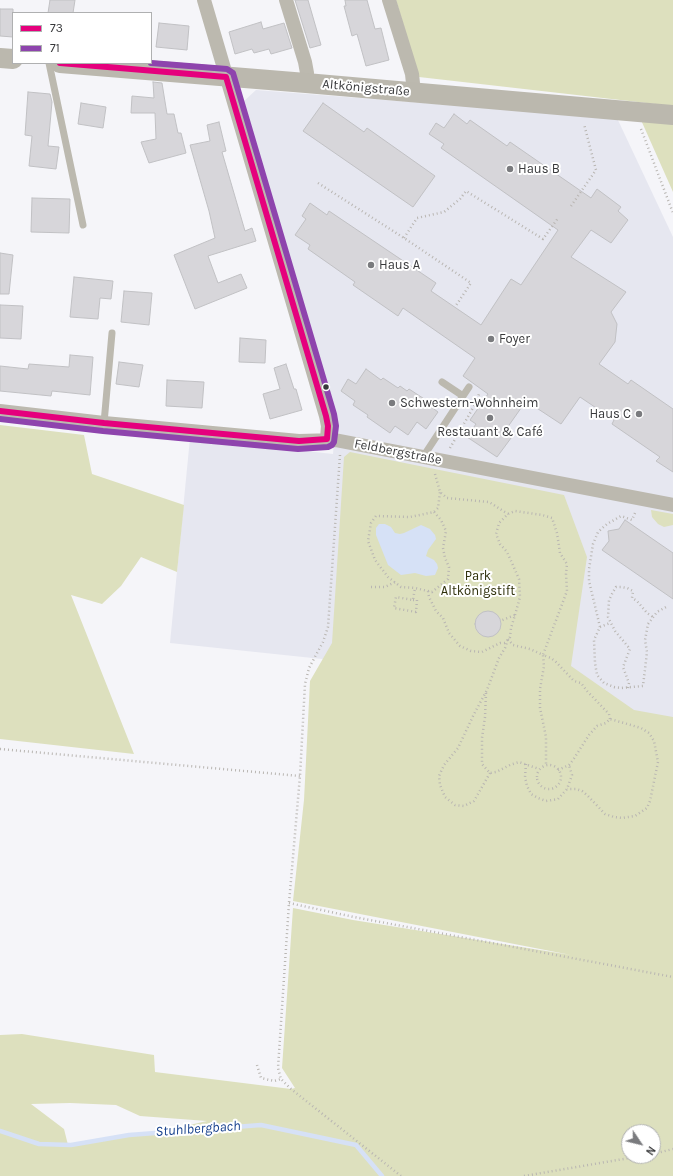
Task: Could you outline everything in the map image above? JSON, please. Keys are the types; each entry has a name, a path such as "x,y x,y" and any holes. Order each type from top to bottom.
{"street":[{"path":"204,0 326,416 328,426 326,439"},
{"path":"286,0 306,62 306,83"},
{"path":"389,0 412,74 414,93"},
{"path":"0,58 12,59"},
{"name":"Altkönigstraße","path":"72,64 673,115"},
{"name":"Feldbergstraße","path":"0,411 104,423 299,441 326,439 341,441 673,505"}],"lane":[{"path":"49,64 83,225"},
{"path":"104,423 112,333"},
{"path":"442,382 463,396"},
{"path":"433,458 463,396 469,388"}],"path":[{"path":"572,206 596,170 580,107"},
{"path":"634,112 673,213"},
{"path":"318,182 471,283 455,307"},
{"path":"404,238 417,218 444,212 460,199 466,191 543,239 558,218"},
{"path":"434,512 441,520 446,531 443,548 449,567 448,579 432,592 416,588 401,587 388,577 375,560 370,548 368,541 374,518 376,516 384,515 410,517 434,512 438,508 440,492 433,458 477,401 480,388"},
{"path":"341,441 328,627 323,642 306,676 278,1068 281,1079 291,1090 401,1176"},
{"path":"440,492 447,498 488,502 508,514"},
{"path":"643,499 632,520 621,516 607,524 598,532 593,544 589,569 589,581 600,627 594,640 597,675 604,683 614,687 628,688 633,686 643,686 646,673 647,652 644,640 648,624 657,612 666,607"},
{"path":"490,773 474,801 464,806 455,805 445,797 440,785 439,776 444,765 458,748 487,690 499,658 510,637 511,628 520,597 519,580 507,552 500,544 496,534 499,523 508,514 515,511 552,518 557,533 560,553 567,564 567,591 543,655 544,666 540,689 540,702 546,737 546,766"},
{"path":"371,587 385,587 395,582"},
{"path":"628,688 629,683 623,667 630,649 615,631 608,617 609,600 616,587 627,588 633,591 632,598 637,601 652,617"},
{"path":"413,600 416,588"},
{"path":"428,591 429,597 436,611 443,618 449,633 460,646 471,651 482,652 500,643 505,643 508,639"},
{"path":"396,597 413,600 417,600 416,612 394,608 396,597"},
{"path":"500,621 515,615"},
{"path":"600,627 610,623"},
{"path":"508,639 513,645 530,649 551,658 574,681 581,683 609,714 610,719"},
{"path":"487,690 482,738 482,764 490,773"},
{"path":"558,770 569,765 579,753 589,735 597,726 606,723 610,719"},
{"path":"567,789 582,791 605,814 614,817 630,818 647,808 650,802 658,762 654,741 649,733 641,728 610,719"},
{"path":"0,749 300,776"},
{"path":"490,773 519,762 539,769 546,766 554,766 561,775 559,785 550,790 545,789 536,780 539,769"},
{"path":"526,764 525,778 531,794 546,801 558,799 567,789 572,775 569,765"},
{"path":"289,903 362,919 673,977"},
{"path":"257,1065 261,1078 274,1081 281,1079"},
{"path":"661,1152 673,1149"},
{"path":"524,1176 621,1159"}],"shaded area":[{"path":"256,90 617,118 673,237 673,973 322,659 170,643 190,438 333,454 336,418 244,101"}],"green space":[{"path":"396,0 673,0 673,106 419,77"},
{"path":"641,120 673,122 673,192"},
{"path":"0,425 84,435 92,474 184,505 177,572 141,557 121,586 102,604 71,595 134,754 0,739"},
{"name":"Park Altkönigstift","path":"350,452 564,495 587,557 571,666 634,710 673,717 673,1176 0,1176 0,1035 22,1034 154,1055 155,1072 291,1089 295,1088 282,1068 293,908 353,920 571,955 293,901 304,800 310,681 332,643 344,457","holes":["70,1103 116,1105 140,1116 207,1121 141,1136 129,1135 68,1145 64,1129 31,1104"]},
{"path":"651,510 673,514 673,525 664,527 658,524 652,517"}],"water":[{"path":"379,524 385,524 391,527 395,533 400,534 421,525 430,529 435,535 436,539 428,550 426,556 434,560 437,564 438,568 435,575 426,576 415,573 401,575 388,565 376,535 376,528"}],"building":[{"path":"50,0 75,0 73,12 48,12"},
{"path":"295,0 308,0 321,45 310,48"},
{"path":"345,0 367,0 375,29 381,28 389,60 366,66 357,34 352,36 344,6 346,6"},
{"path":"0,9 13,9 12,37 0,36"},
{"path":"261,22 263,29 284,23 292,48 271,54 269,49 254,53 252,49 235,54 229,32"},
{"path":"159,23 189,26 187,50 156,47"},
{"path":"153,82 162,83 167,114 174,114 178,133 181,133 186,153 149,163 141,142 156,139 155,113 131,113 132,96 154,98"},
{"path":"28,92 50,94 52,102 48,146 59,147 56,169 29,166 32,136 25,135"},
{"path":"81,103 106,107 103,128 78,124"},
{"path":"323,103 364,132 367,128 435,176 413,207 303,131"},
{"path":"454,114 467,124 470,120 507,146 510,142 591,198 597,189 621,207 618,211 628,220 611,243 591,230 571,257 626,292 611,312 617,324 615,342 599,364 628,384 631,380 673,409 673,472 656,461 660,457 612,424 614,420 580,397 561,424 526,401 507,428 514,434 497,457 467,437 476,424 470,420 488,394 463,376 475,358 403,308 398,316 353,285 355,282 308,249 310,245 295,235 306,219 302,216 310,203 327,215 329,211 436,283 431,291 481,325 511,279 521,285 558,230 441,148 444,144 429,134 436,123 444,128"},
{"path":"219,122 226,151 222,152 245,231 252,228 256,241 208,256 218,283 241,274 247,288 195,309 174,255 215,238 209,211 190,145 210,141 207,125"},
{"path":"32,198 70,199 69,233 31,232"},
{"path":"0,253 13,255 9,294 0,294"},
{"path":"74,277 113,281 111,299 100,298 98,319 70,317"},
{"path":"124,291 152,293 149,325 121,322"},
{"path":"0,305 23,306 21,339 0,338"},
{"path":"240,338 266,340 265,363 239,362"},
{"path":"70,355 93,357 90,395 52,391 51,396 0,391 0,366 28,369 29,364 69,367"},
{"path":"119,362 143,365 139,387 116,384"},
{"path":"286,364 294,389 296,389 302,410 270,419 263,394 280,389 274,368"},
{"name":"Schwestern-Wohnheim","path":"366,369 381,380 383,378 398,388 400,386 407,391 409,389 432,404 430,406 438,412 426,429 417,422 408,435 395,426 390,433 353,405 355,401 341,391 348,379 356,384"},
{"path":"167,380 204,382 202,408 166,406"},
{"path":"625,520 673,553 673,599 602,550 609,541 608,531 619,529"},
{"path":"488,611 497,615 501,624 497,633 488,637 479,633 475,624 479,615"}],"waterway":[{"name":"Stuhlbergbach","path":"0,1131 39,1144 71,1145 129,1135 261,1125 356,1145 382,1176"}],"transit line":[{"name":"71","path":"0,419 103,431 298,449 328,447 334,442 336,426 334,414 233,73 227,69 152,63"},
{"name":"73","path":"0,411 104,423 299,441 327,439 328,426 326,416 226,77 72,64"}],"place":[{"name":"Haus B","path":"510,169"},
{"name":"Haus A","path":"371,265"},
{"name":"Foyer","path":"491,339"},
{"name":"Schwestern-Wohnheim","path":"392,403"},
{"name":"Haus C","path":"639,414"},
{"name":"Restauant & Café","path":"490,418"}]}
